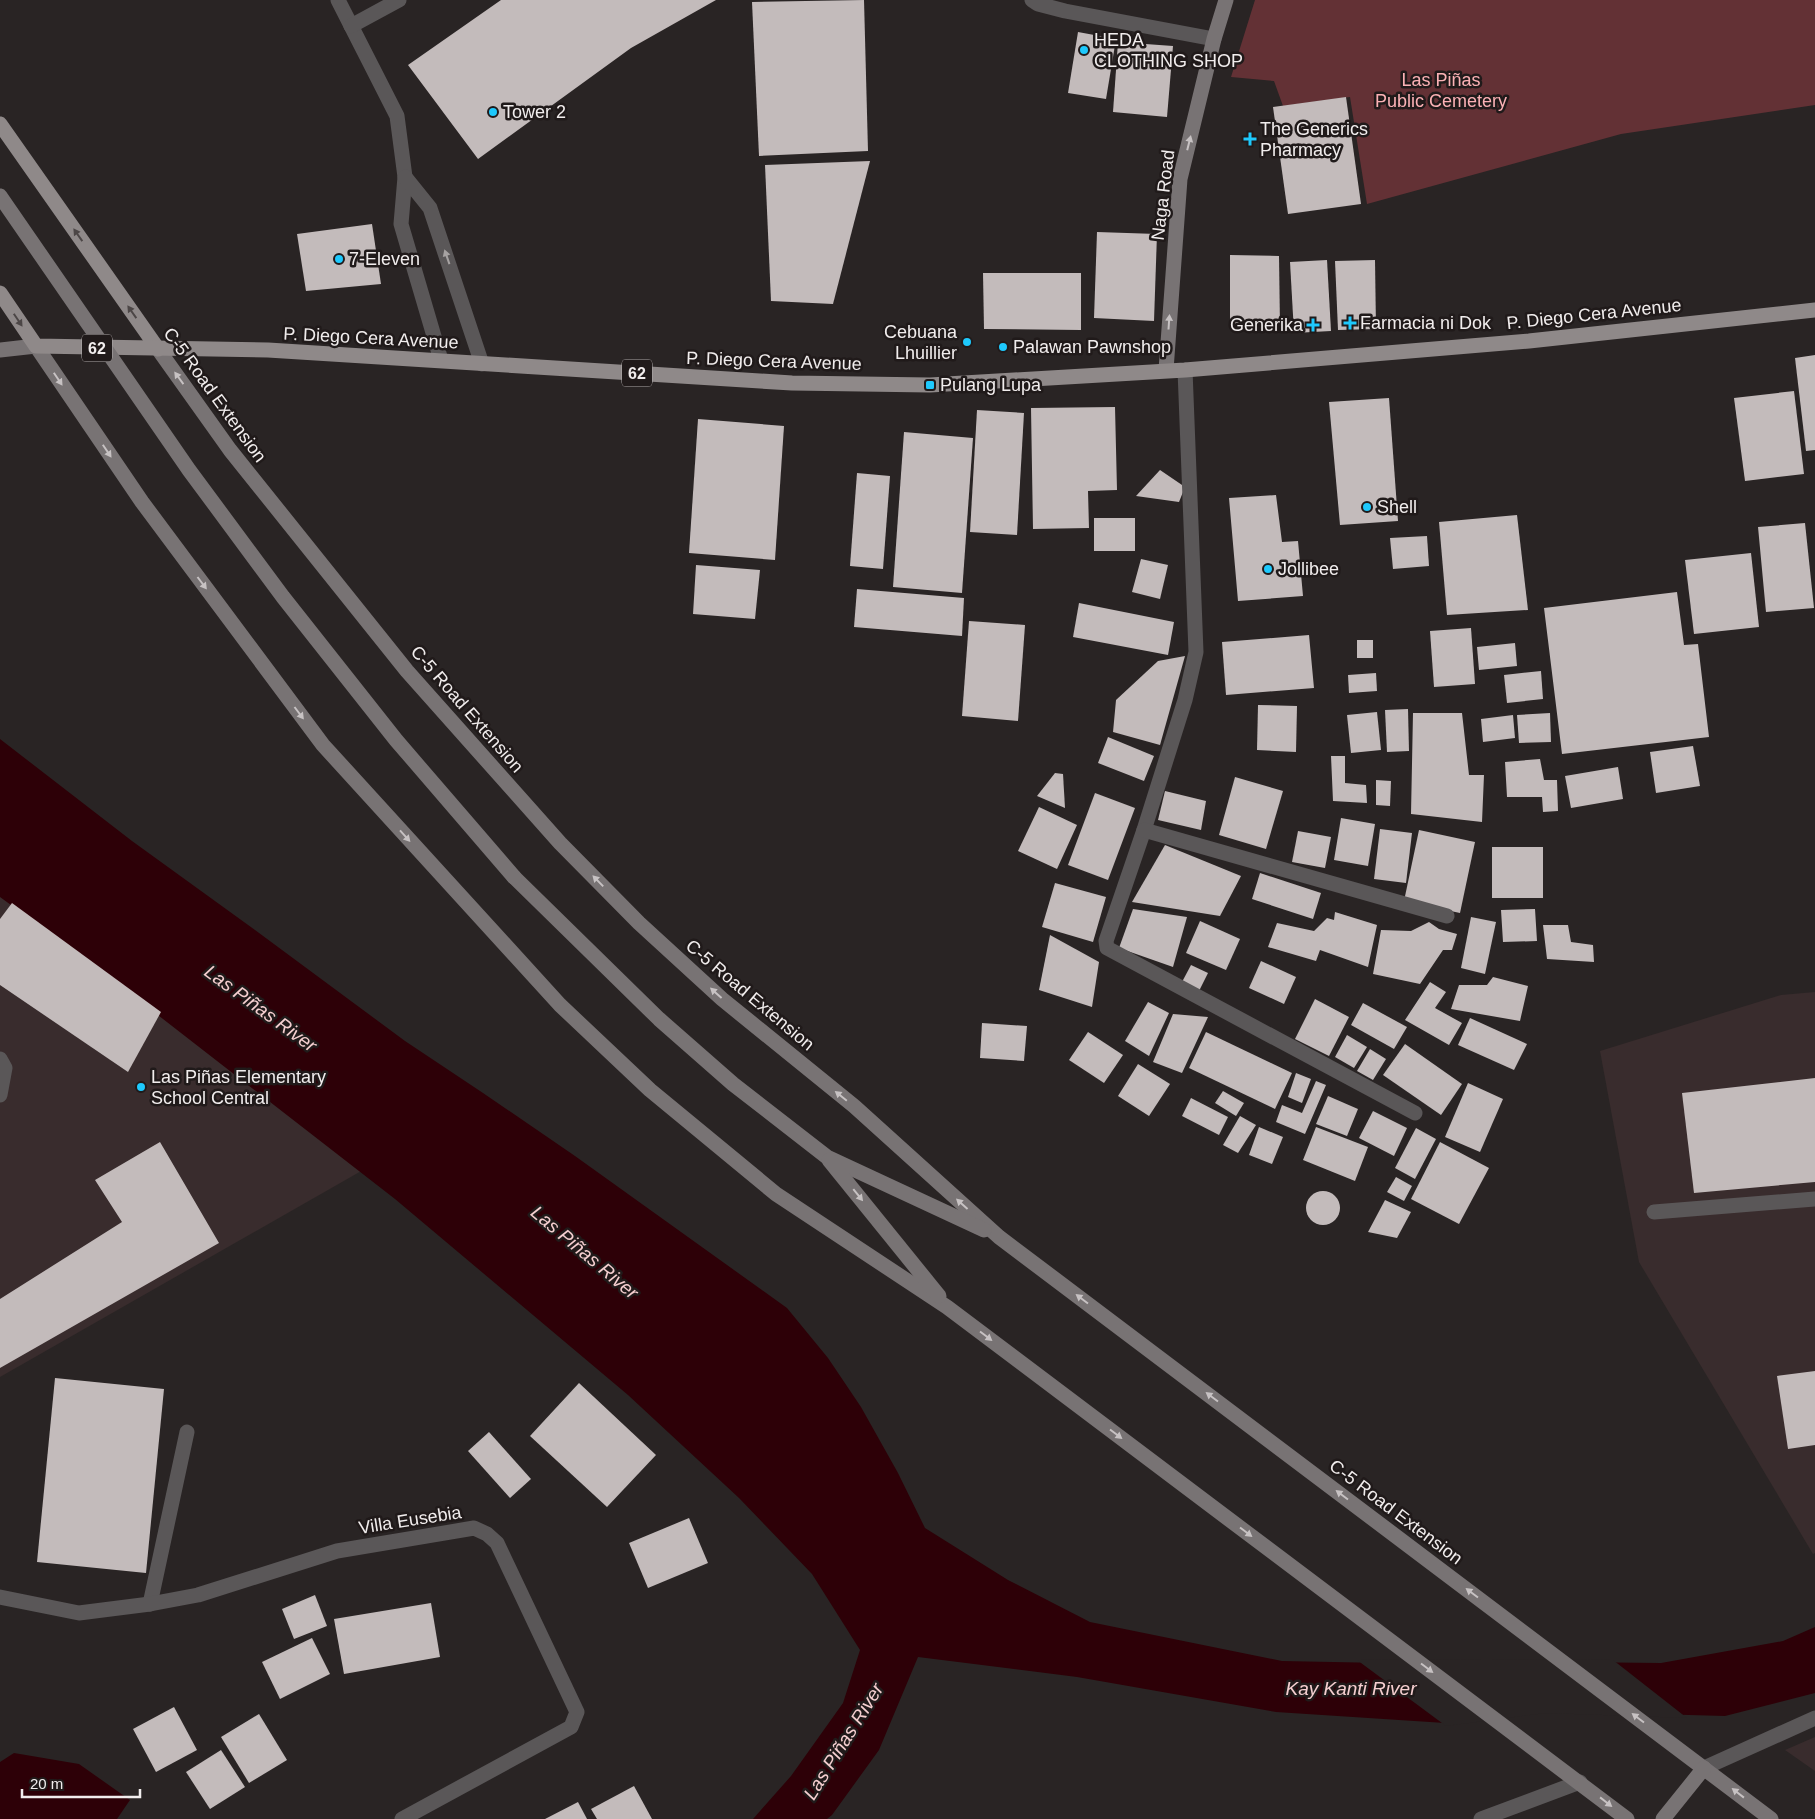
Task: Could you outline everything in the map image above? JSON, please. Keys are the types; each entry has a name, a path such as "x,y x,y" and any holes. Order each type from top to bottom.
{"main road":[{"name":"Naga Road","path":"1166,370 1180,179 1214,39 1226,0"},
{"name":"C-5 Road Extension","path":"0,124 230,450 407,671 560,842 640,923 722,998 854,1106 998,1237 1771,1819"},
{"name":"C-5 Road Extension","path":"0,196 189,470 283,597 396,740 514,877 659,1020 733,1084 827,1157 998,1237"},
{"name":"C-5 Road Extension","path":"0,293 142,502 323,745 560,1005 650,1090 776,1194 947,1307 1627,1819"},
{"name":"P. Diego Cera Avenue","path":"0,350 36,346 268,350 792,383 910,384 1185,370 1529,340 1815,310"},
{"name":"C-5 Road Extension","path":"827,1157 947,1307"},
{"path":"1663,1819 1704,1768"}],"street":[{"path":"338,0 397,116 406,177 401,224 441,360"},
{"path":"351,26 399,0"},
{"path":"1032,0 1038,4 1065,11 1214,39"},
{"path":"406,177 430,208 482,364"},
{"path":"1185,370 1196,652 1185,700 1144,830 1106,941 1107,948 1415,1113"},
{"path":"1144,830 1447,916"},
{"path":"0,1059 5,1068 0,1095"},
{"path":"1654,1212 1815,1199"},
{"path":"150,1604 187,1432"},
{"name":"Villa Eusebia","path":"0,1597 79,1613 150,1604 198,1595 337,1551 474,1528 487,1534 497,1542 576,1712 574,1721 571,1727 402,1819"},
{"path":"1704,1768 1815,1718"},
{"path":"1481,1819 1580,1782"}],"shaded area":[{"name":"Las Piñas Elementary School Central","path":"0,876 377,1162 0,1377"},
{"path":"1815,992 1815,1553 1813,1554 1639,1262 1600,1051 1781,995"},
{"path":"1815,1737 1815,1771 1785,1750"}],"green space":[{"name":"Las Piñas Public Cemetery","path":"1255,0 1815,0 1815,105 1621,134 1367,204 1350,97 1283,106 1274,81 1231,77"}],"water":[{"path":"0,739 132,841 405,1041 575,1156 787,1308 828,1358 861,1407 898,1473 925,1528 1008,1580 1090,1622 1282,1661 1661,1663 1783,1641 1815,1627 1815,1693 1725,1716 1546,1711 1445,1723 1276,1712 1077,1677 918,1657 879,1750 832,1815 827,1819 753,1819 791,1776 843,1703 860,1650 812,1574 739,1498 628,1395 395,1199 96,967 0,897"},
{"path":"14,1753 79,1764 130,1800 117,1819 0,1819 0,1762"}],"pier":[{"path":"1357,1660 1613,1660 1687,1718 1546,1713 1446,1726"}],"building":[{"name":"Tower 2","path":"501,0 716,0 631,48 478,159 408,65"},
{"path":"864,0 868,151 759,156 752,2"},
{"path":"1078,32 1116,39 1106,99 1068,93"},
{"path":"1118,42 1173,46 1167,117 1113,112"},
{"path":"1346,97 1361,204 1288,214 1273,107"},
{"path":"870,161 833,304 771,301 765,165"},
{"name":"7-Eleven","path":"372,224 381,284 306,291 297,234"},
{"path":"1097,232 1157,234 1154,321 1094,318"},
{"path":"1230,255 1279,256 1280,328 1230,326"},
{"path":"1327,260 1331,331 1294,333 1290,262"},
{"path":"1375,260 1376,329 1338,330 1335,261"},
{"path":"983,273 1081,273 1081,330 984,329"},
{"path":"1815,355 1815,450 1806,451 1795,358"},
{"path":"1794,391 1804,474 1745,481 1734,398"},
{"path":"1389,398 1398,521 1340,525 1329,402"},
{"path":"1115,407 1117,490 1088,491 1089,528 1033,529 1031,408"},
{"path":"977,410 1024,413 1017,535 970,532"},
{"path":"698,419 784,426 775,560 689,553"},
{"path":"904,432 973,438 962,593 893,587"},
{"path":"1160,470 1185,487 1179,502 1136,496"},
{"path":"857,473 890,476 883,569 850,566"},
{"name":"Jollibee","path":"1276,495 1282,542 1298,541 1303,596 1238,601 1229,498"},
{"path":"1517,515 1528,610 1447,615 1439,522"},
{"path":"1094,518 1135,518 1135,551 1094,551"},
{"path":"1805,523 1814,608 1766,612 1758,527"},
{"path":"1427,536 1429,566 1393,569 1390,538"},
{"path":"1751,553 1759,627 1694,634 1685,560"},
{"path":"1141,559 1168,565 1160,599 1132,592"},
{"path":"696,565 760,570 755,619 693,614"},
{"path":"857,589 964,598 962,636 854,627"},
{"path":"1677,592 1684,645 1698,644 1709,737 1562,754 1544,608"},
{"path":"1079,603 1174,622 1168,655 1073,637"},
{"path":"969,621 1025,625 1018,721 962,716"},
{"path":"1471,628 1475,684 1434,687 1430,631"},
{"path":"1309,635 1314,688 1226,695 1222,642"},
{"path":"1357,640 1373,640 1373,658 1357,658"},
{"path":"1515,643 1517,666 1479,670 1477,647"},
{"path":"1185,656 1160,745 1113,732 1116,700 1158,661"},
{"path":"1541,671 1543,699 1507,703 1504,675"},
{"path":"1376,673 1377,691 1349,693 1348,675"},
{"path":"1258,705 1297,706 1296,752 1257,750"},
{"path":"1408,709 1409,751 1387,752 1385,710"},
{"path":"1377,712 1381,750 1351,753 1347,715"},
{"path":"1413,713 1462,713 1469,775 1484,775 1482,822 1411,814"},
{"path":"1550,713 1551,742 1519,743 1517,715"},
{"path":"1513,715 1515,738 1483,742 1481,719"},
{"path":"1108,737 1154,756 1144,781 1098,763"},
{"path":"1693,746 1700,786 1656,793 1650,752"},
{"path":"1331,756 1345,756 1345,783 1366,785 1367,803 1333,801"},
{"path":"1540,759 1544,780 1557,780 1558,811 1543,812 1542,797 1507,797 1505,762"},
{"path":"1618,767 1623,799 1571,808 1565,776"},
{"path":"1055,773 1063,774 1065,808 1037,796"},
{"path":"1235,777 1283,791 1266,849 1219,835"},
{"path":"1376,780 1391,781 1390,806 1376,805"},
{"path":"1165,791 1206,801 1201,830 1158,820"},
{"path":"1095,793 1135,808 1108,880 1068,865"},
{"path":"1039,807 1077,825 1057,869 1018,851"},
{"path":"1341,818 1375,824 1368,866 1334,860"},
{"path":"1380,829 1412,833 1406,883 1374,879"},
{"path":"1419,830 1475,842 1460,913 1404,901"},
{"path":"1298,831 1331,837 1325,868 1292,862"},
{"path":"1165,845 1241,876 1220,916 1132,902"},
{"path":"1492,847 1543,847 1543,898 1492,898"},
{"path":"1260,873 1321,893 1313,919 1252,899"},
{"path":"1055,883 1106,897 1093,942 1042,927"},
{"path":"12,903 161,1012 128,1072 0,985 0,919"},
{"path":"1133,909 1187,917 1173,967 1119,948"},
{"path":"1535,909 1537,941 1503,942 1501,910"},
{"path":"1335,912 1377,925 1368,967 1320,950 1316,961 1268,947 1277,923 1314,931 1327,918 1334,920"},
{"path":"1471,917 1496,922 1485,974 1461,968"},
{"path":"1200,921 1240,939 1226,970 1186,953"},
{"path":"1429,922 1439,929 1457,934 1452,950 1443,950 1420,984 1373,974 1381,930 1411,931"},
{"path":"1543,925 1568,925 1571,942 1593,945 1594,962 1547,959"},
{"path":"1050,935 1099,962 1092,1007 1039,990"},
{"path":"1261,961 1296,977 1284,1004 1249,988"},
{"path":"1191,965 1208,973 1199,991 1182,982"},
{"path":"1493,977 1528,986 1520,1021 1451,1009 1459,985 1487,985"},
{"path":"1430,982 1446,992 1435,1008 1462,1023 1449,1045 1405,1020"},
{"path":"1315,999 1349,1017 1329,1056 1295,1039"},
{"path":"1148,1002 1169,1013 1149,1056 1125,1041"},
{"path":"1363,1003 1407,1027 1394,1049 1351,1025"},
{"path":"1173,1014 1208,1017 1182,1073 1153,1062"},
{"path":"1470,1018 1527,1044 1514,1070 1458,1045"},
{"path":"982,1023 1027,1026 1024,1061 980,1058"},
{"path":"1088,1032 1123,1055 1104,1083 1069,1060"},
{"path":"1206,1032 1292,1073 1275,1109 1189,1068"},
{"path":"1347,1035 1367,1047 1354,1068 1335,1057"},
{"path":"1405,1044 1462,1084 1441,1115 1383,1075"},
{"path":"1370,1049 1386,1059 1373,1080 1357,1071"},
{"path":"1138,1064 1170,1084 1149,1116 1118,1096"},
{"path":"1296,1073 1311,1079 1302,1103 1288,1097"},
{"path":"1815,1078 1815,1182 1694,1193 1682,1093"},
{"path":"1316,1081 1326,1085 1305,1134 1276,1122 1282,1105 1302,1113"},
{"path":"1468,1083 1503,1099 1480,1152 1445,1137"},
{"path":"1223,1091 1244,1103 1236,1116 1215,1103"},
{"path":"1328,1096 1358,1109 1347,1136 1316,1124"},
{"path":"1191,1098 1228,1117 1219,1135 1182,1116"},
{"path":"1373,1111 1407,1128 1394,1156 1359,1138"},
{"path":"1240,1116 1256,1125 1238,1153 1223,1145"},
{"path":"1259,1127 1283,1137 1272,1164 1249,1155"},
{"path":"1316,1127 1368,1147 1355,1181 1303,1160"},
{"path":"1416,1128 1436,1139 1415,1179 1395,1168"},
{"path":"160,1142 219,1243 0,1368 0,1299 122,1222 95,1180"},
{"path":"1440,1142 1489,1168 1459,1224 1411,1199"},
{"path":"1396,1177 1412,1186 1404,1201 1387,1192"},
{"path":"1323,1191 1330,1192 1335,1196 1339,1201 1339,1215 1335,1220 1330,1224 1323,1225 1316,1224 1311,1220 1307,1215 1306,1208 1307,1201 1311,1196 1316,1192"},
{"path":"1385,1200 1411,1212 1397,1238 1368,1232"},
{"path":"1815,1371 1815,1445 1788,1449 1777,1376"},
{"path":"55,1378 164,1389 146,1573 37,1562"},
{"path":"579,1383 656,1455 607,1507 530,1436"},
{"path":"489,1432 531,1479 510,1498 468,1451"},
{"path":"689,1518 708,1563 648,1588 629,1543"},
{"path":"315,1595 327,1626 294,1639 282,1609"},
{"path":"431,1603 440,1657 344,1674 334,1619"},
{"path":"312,1638 330,1674 280,1699 262,1662"},
{"path":"174,1707 197,1750 156,1772 133,1729"},
{"path":"259,1714 287,1760 249,1783 221,1737"},
{"path":"221,1750 245,1787 210,1809 186,1772"},
{"path":"634,1786 652,1819 597,1819 591,1809"},
{"path":"578,1802 587,1819 545,1819"}],"place":[{"name":"HEDA CLOTHING SHOP","path":"1084,50"},
{"name":"Tower 2","path":"493,112"},
{"name":"The Generics Pharmacy","path":"1250,139"},
{"name":"7-Eleven","path":"339,259"},
{"name":"Farmacia ni Dok","path":"1350,323"},
{"name":"Generika","path":"1313,325"},
{"name":"Cebuana Lhuillier","path":"967,342"},
{"name":"Palawan Pawnshop","path":"1003,347"},
{"name":"Pulang Lupa","path":"930,385"},
{"name":"Shell","path":"1367,507"},
{"name":"Jollibee","path":"1268,569"},
{"name":"Las Piñas Elementary School Central","path":"141,1087"}],"water label":[{"name":"Las Piñas River","path":"261,1008"},
{"name":"Las Piñas River","path":"585,1252"},
{"name":"Kay Kanti River","path":"1351,1688"},
{"name":"Las Piñas River","path":"843,1741"}]}
